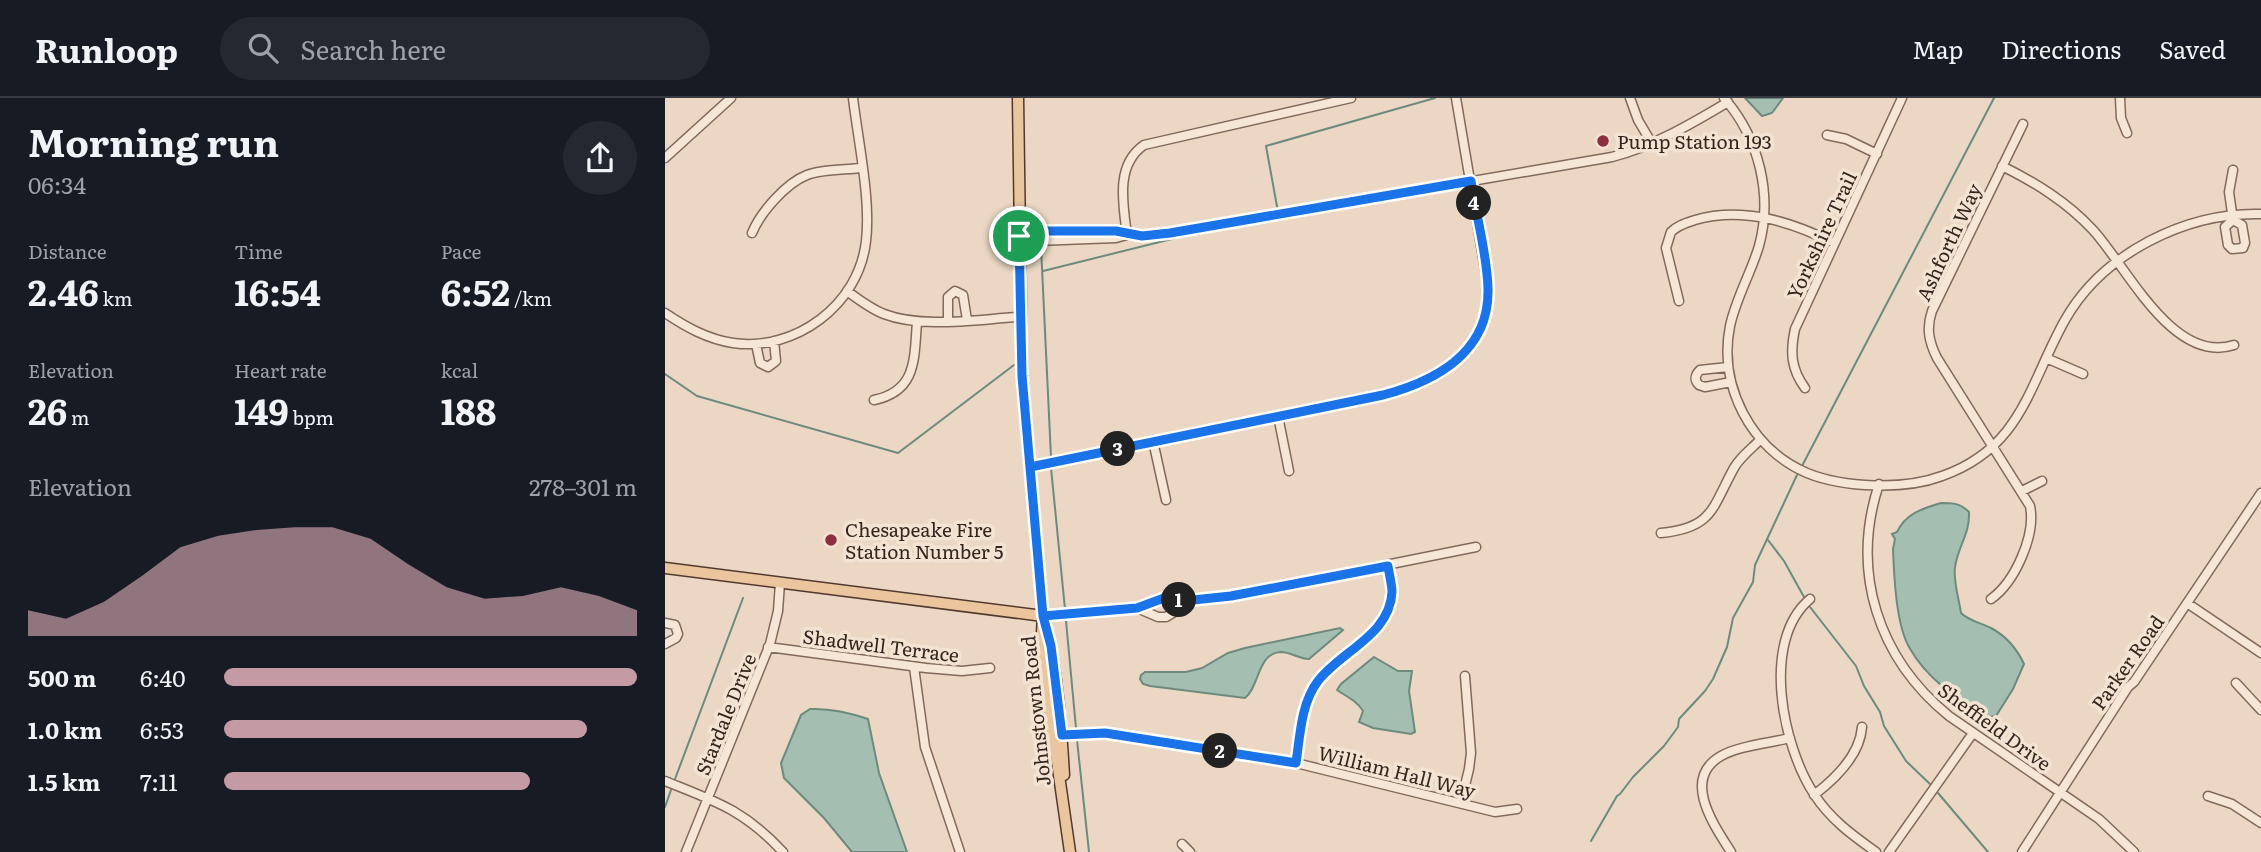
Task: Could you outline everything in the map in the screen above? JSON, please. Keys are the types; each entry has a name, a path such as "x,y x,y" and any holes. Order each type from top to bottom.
{"main road":[{"name":"Johnstown Road","path":"1018,98 1022,376 1043,616 1041,650 1070,852"},
{"path":"1019,262 1034,239"},
{"path":"665,568 1043,616"},
{"name":"Johnstown Road","path":"1043,616 1051,646 1062,735 1063,801"}],"street":[{"path":"665,158 731,98"},
{"path":"665,313 709,337 735,344 756,344 801,332 822,319 847,291 861,264 866,241 867,216 853,98"},
{"path":"1127,234 1124,174 1132,155 1144,145 1350,98"},
{"path":"1030,467 1383,395 1415,386 1446,370 1467,350 1479,330 1488,295 1486,268 1456,98"},
{"path":"1630,98 1638,120 1651,142"},
{"name":"Yorkshire Trail","path":"1805,388 1794,369 1792,344 1798,319 1902,98"},
{"path":"2120,98 2121,118 2127,132"},
{"path":"1019,236 1034,239 1116,238 1127,234 1170,233 1612,157 1631,152 1726,100 1743,124 1756,153 1763,184 1764,219 1759,246 1731,324 1728,367 1741,410 1760,440 1789,463 1815,476 1848,484 1910,484 1941,477 1966,466 1994,446 2019,415 2067,316 2094,282 2118,261 2134,250 2178,229 2232,217 2261,214"},
{"name":"Ashforth Way","path":"1991,599 2009,580 2031,533 2030,506 1937,358 1930,340 1929,325 1932,311 2023,124"},
{"path":"1827,135 1846,139 1877,154"},
{"path":"2002,166 2058,198 2094,231 2155,310 2182,335 2208,348 2234,345"},
{"path":"752,233 765,210 803,177 820,172 861,168"},
{"path":"2232,217 2229,192 2233,170"},
{"path":"1679,301 1666,248 1669,236 1675,228 1706,217 1748,215 1798,226 1834,243"},
{"path":"847,291 884,314 917,322 1020,317"},
{"path":"948,321 949,297 955,291 963,295 967,320"},
{"path":"874,400 893,394 907,382 917,322"},
{"path":"756,344 760,363 768,367 776,361 774,341"},
{"path":"2046,358 2083,374"},
{"path":"1728,367 1700,370 1696,381 1705,387 1731,382"},
{"path":"1278,416 1290,471"},
{"path":"1661,533 1681,531 1708,516 1738,461 1760,440"},
{"path":"1153,442 1166,500"},
{"path":"2022,491 2042,481"},
{"name":"Sheffield Drive","path":"1879,484 1870,521 1868,552 1871,590 1879,621 1890,647 1911,679 1937,706 2099,819 2134,852"},
{"name":"Parker Road","path":"2022,852 2128,687 2134,682 2261,493"},
{"path":"1043,616 1137,608 1164,598 1193,600 1255,592 1476,547"},
{"path":"1296,763 1304,713 1317,682 1373,631 1387,613 1392,591 1388,566"},
{"name":"Stardale Drive","path":"685,852 768,647 778,611 780,583"},
{"path":"1810,599 1800,608 1790,626 1783,657 1781,690 1790,738 1801,771 1814,795 1840,825 1876,852"},
{"path":"1137,608 1158,617 1166,617 1193,600"},
{"path":"2187,603 2261,653"},
{"path":"665,623 675,625 678,634 665,644"},
{"name":"Shadwell Terrace","path":"768,647 914,667 963,671 990,668"},
{"path":"914,667 925,747 960,852"},
{"path":"1461,802 1471,753 1465,676"},
{"path":"2236,683 2261,710"},
{"path":"1814,795 1841,771 1857,747 1862,727"},
{"name":"William Hall Way","path":"1062,735 1105,733 1296,763 1495,812 1517,809"},
{"path":"1889,852 1973,733"},
{"path":"1731,852 1706,808 1701,788 1705,773 1713,762 1728,752 1790,738"},
{"path":"665,781 725,805 753,822 783,852"},
{"path":"2208,796 2232,804 2261,823"},
{"path":"1182,844 1190,852"}],"shaded area":[{"path":"1745,98 1783,98 1772,113 1762,116"},
{"path":"1941,503 1956,504 1969,512 1968,527 1955,567 1955,584 1961,613 2001,635 2014,648 2024,664 2013,689 1996,716 1986,717 1933,678 1909,647 1901,626 1894,572 1895,539 1892,534 1915,513"},
{"path":"1340,628 1343,630 1309,659 1281,652 1267,658 1254,686 1245,698 1150,686 1143,684 1140,679 1145,672 1186,672 1202,668 1228,653 1245,648"},
{"path":"1374,657 1398,671 1412,671 1409,691 1415,732 1411,734 1373,728 1359,722 1363,711 1354,701 1337,690"},
{"path":"810,709 839,711 868,719 879,773 907,852 852,852 824,818 784,778 781,763 801,715"}],"waterway":[{"path":"1278,212 1266,146 1435,98"},
{"path":"1802,466 1994,98"},
{"path":"1043,271 1200,232"},
{"path":"1041,247 1051,457"},
{"path":"665,374 697,396 898,453 1014,365"},
{"path":"1051,468 1065,609"},
{"path":"1591,841 1617,796 1664,746 1678,727 1679,719 1713,679 1727,647 1733,618 1753,582 1755,565 1797,475"},
{"path":"1768,540 1784,561 1804,597"},
{"path":"675,779 743,598"},
{"path":"1810,607 1856,666 1864,686 1880,712 1884,726 1906,761 1931,785"},
{"path":"1066,621 1076,728"},
{"path":"1077,740 1089,852"},
{"path":"665,807 671,790"},
{"path":"1938,793 1988,852"}],"place":[{"name":"Pump Station 193","path":"1603,141"},
{"name":"Chesapeake Fire Station Number 5","path":"831,540"}],"route":[{"path":"1019,236 1022,376 1034,524 1043,616 1137,608 1155,600 1172,597 1193,600 1231,596 1388,566 1392,591 1387,613 1373,631 1317,682 1304,713 1296,763 1105,733 1062,735 1051,646 1043,616 1030,467 1383,395 1415,386 1446,370 1467,350 1476,336 1488,295 1471,181 1170,233 1142,236 1116,231 1036,231 1031,236 1019,236"}]}
